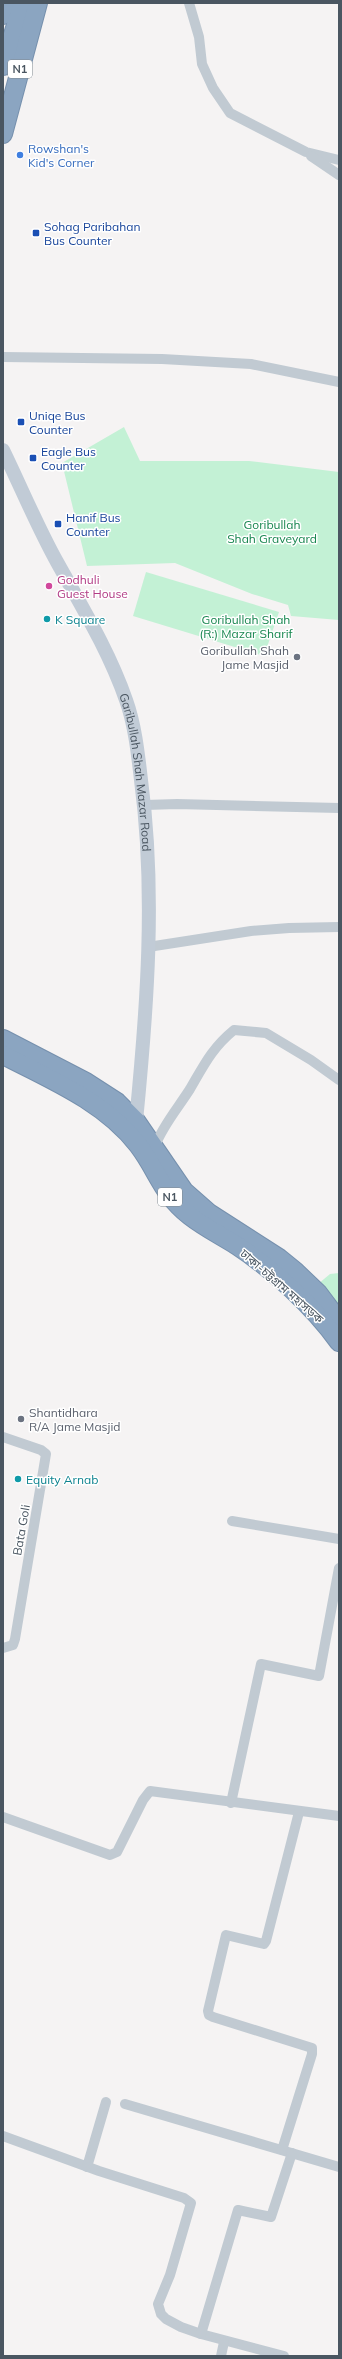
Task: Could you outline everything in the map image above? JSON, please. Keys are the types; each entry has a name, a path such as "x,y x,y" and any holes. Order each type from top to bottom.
{"highway":[{"path":"3,15 7,3"},
{"path":"3,34 14,3"},
{"path":"3,66 23,3"},
{"name":"N1","path":"3,134 38,3"},
{"name":"ঢাকা-চট্টগ্রাম মহাসড়ক","path":"3,1038 86,1082 117,1102 136,1121 155,1146 169,1171 184,1191 210,1213 279,1258 295,1271 318,1293 339,1321"},
{"name":"ঢাকা-চট্টগ্রাম মহাসড়ক","path":"3,1055 100,1108 121,1125 139,1146 163,1189 177,1204 208,1229 257,1260 321,1317 339,1342"}],"street":[{"path":"189,3 199,37 202,64 213,88 230,113 306,152 339,175"},
{"path":"306,152 339,160"},
{"path":"3,357 162,359 251,364 339,382"},
{"name":"Garibullah Shah Mazar Road","path":"3,450 56,560 92,624 118,680 127,702 135,738 145,805 148,947 147,1017 136,1121"},
{"path":"145,805 177,804 339,808"},
{"path":"148,947 251,931 289,928 339,927"},
{"path":"155,1146 158,1137 218,1043 234,1030 266,1033 311,1060 339,1080"},
{"name":"Bata Goli","path":"3,1437 41,1450 46,1454 16,1639 13,1645 3,1648"},
{"path":"232,1521 339,1540"},
{"path":"231,1803 261,1664 319,1676 339,1568"},
{"path":"3,1817 114,1855 147,1792 339,1816"},
{"path":"282,2150 312,2054 312,2048 213,2017 208,2012 226,1935 264,1944 266,1941 299,1812"},
{"path":"88,2167 106,2102"},
{"path":"125,2104 339,2167"},
{"path":"3,2136 88,2167 184,2198 191,2203 170,2275 158,2304 161,2314 166,2319 224,2342 284,2356"},
{"path":"201,2334 238,2210 272,2217 292,2153"},
{"path":"221,2356 224,2342"}],"green space":[{"name":"Goribullah Shah Graveyard","path":"124,427 140,461 249,461 339,472 339,620 291,616 288,605 252,594 175,563 87,566 62,463"},
{"name":"Goribullah Shah (R:) Mazar Sharif","path":"146,572 279,612 264,656 133,616"},
{"path":"339,1273 339,1311 318,1284 330,1274"}],"place":[{"name":"Rowshan's Kid's Corner","path":"20,155"},
{"name":"Sohag Paribahan Bus Counter","path":"36,233"},
{"name":"Uniqe Bus Counter","path":"21,422"},
{"name":"Eagle Bus Counter","path":"33,458"},
{"name":"Hanif Bus Counter","path":"58,524"},
{"name":"Godhuli Guest House","path":"49,586"},
{"name":"K Square","path":"47,619"},
{"name":"Goribullah Shah Jame Masjid","path":"297,657"},
{"name":"Shantidhara R/A Jame Masjid","path":"21,1419"},
{"name":"Equity Arnab","path":"18,1479"}]}
